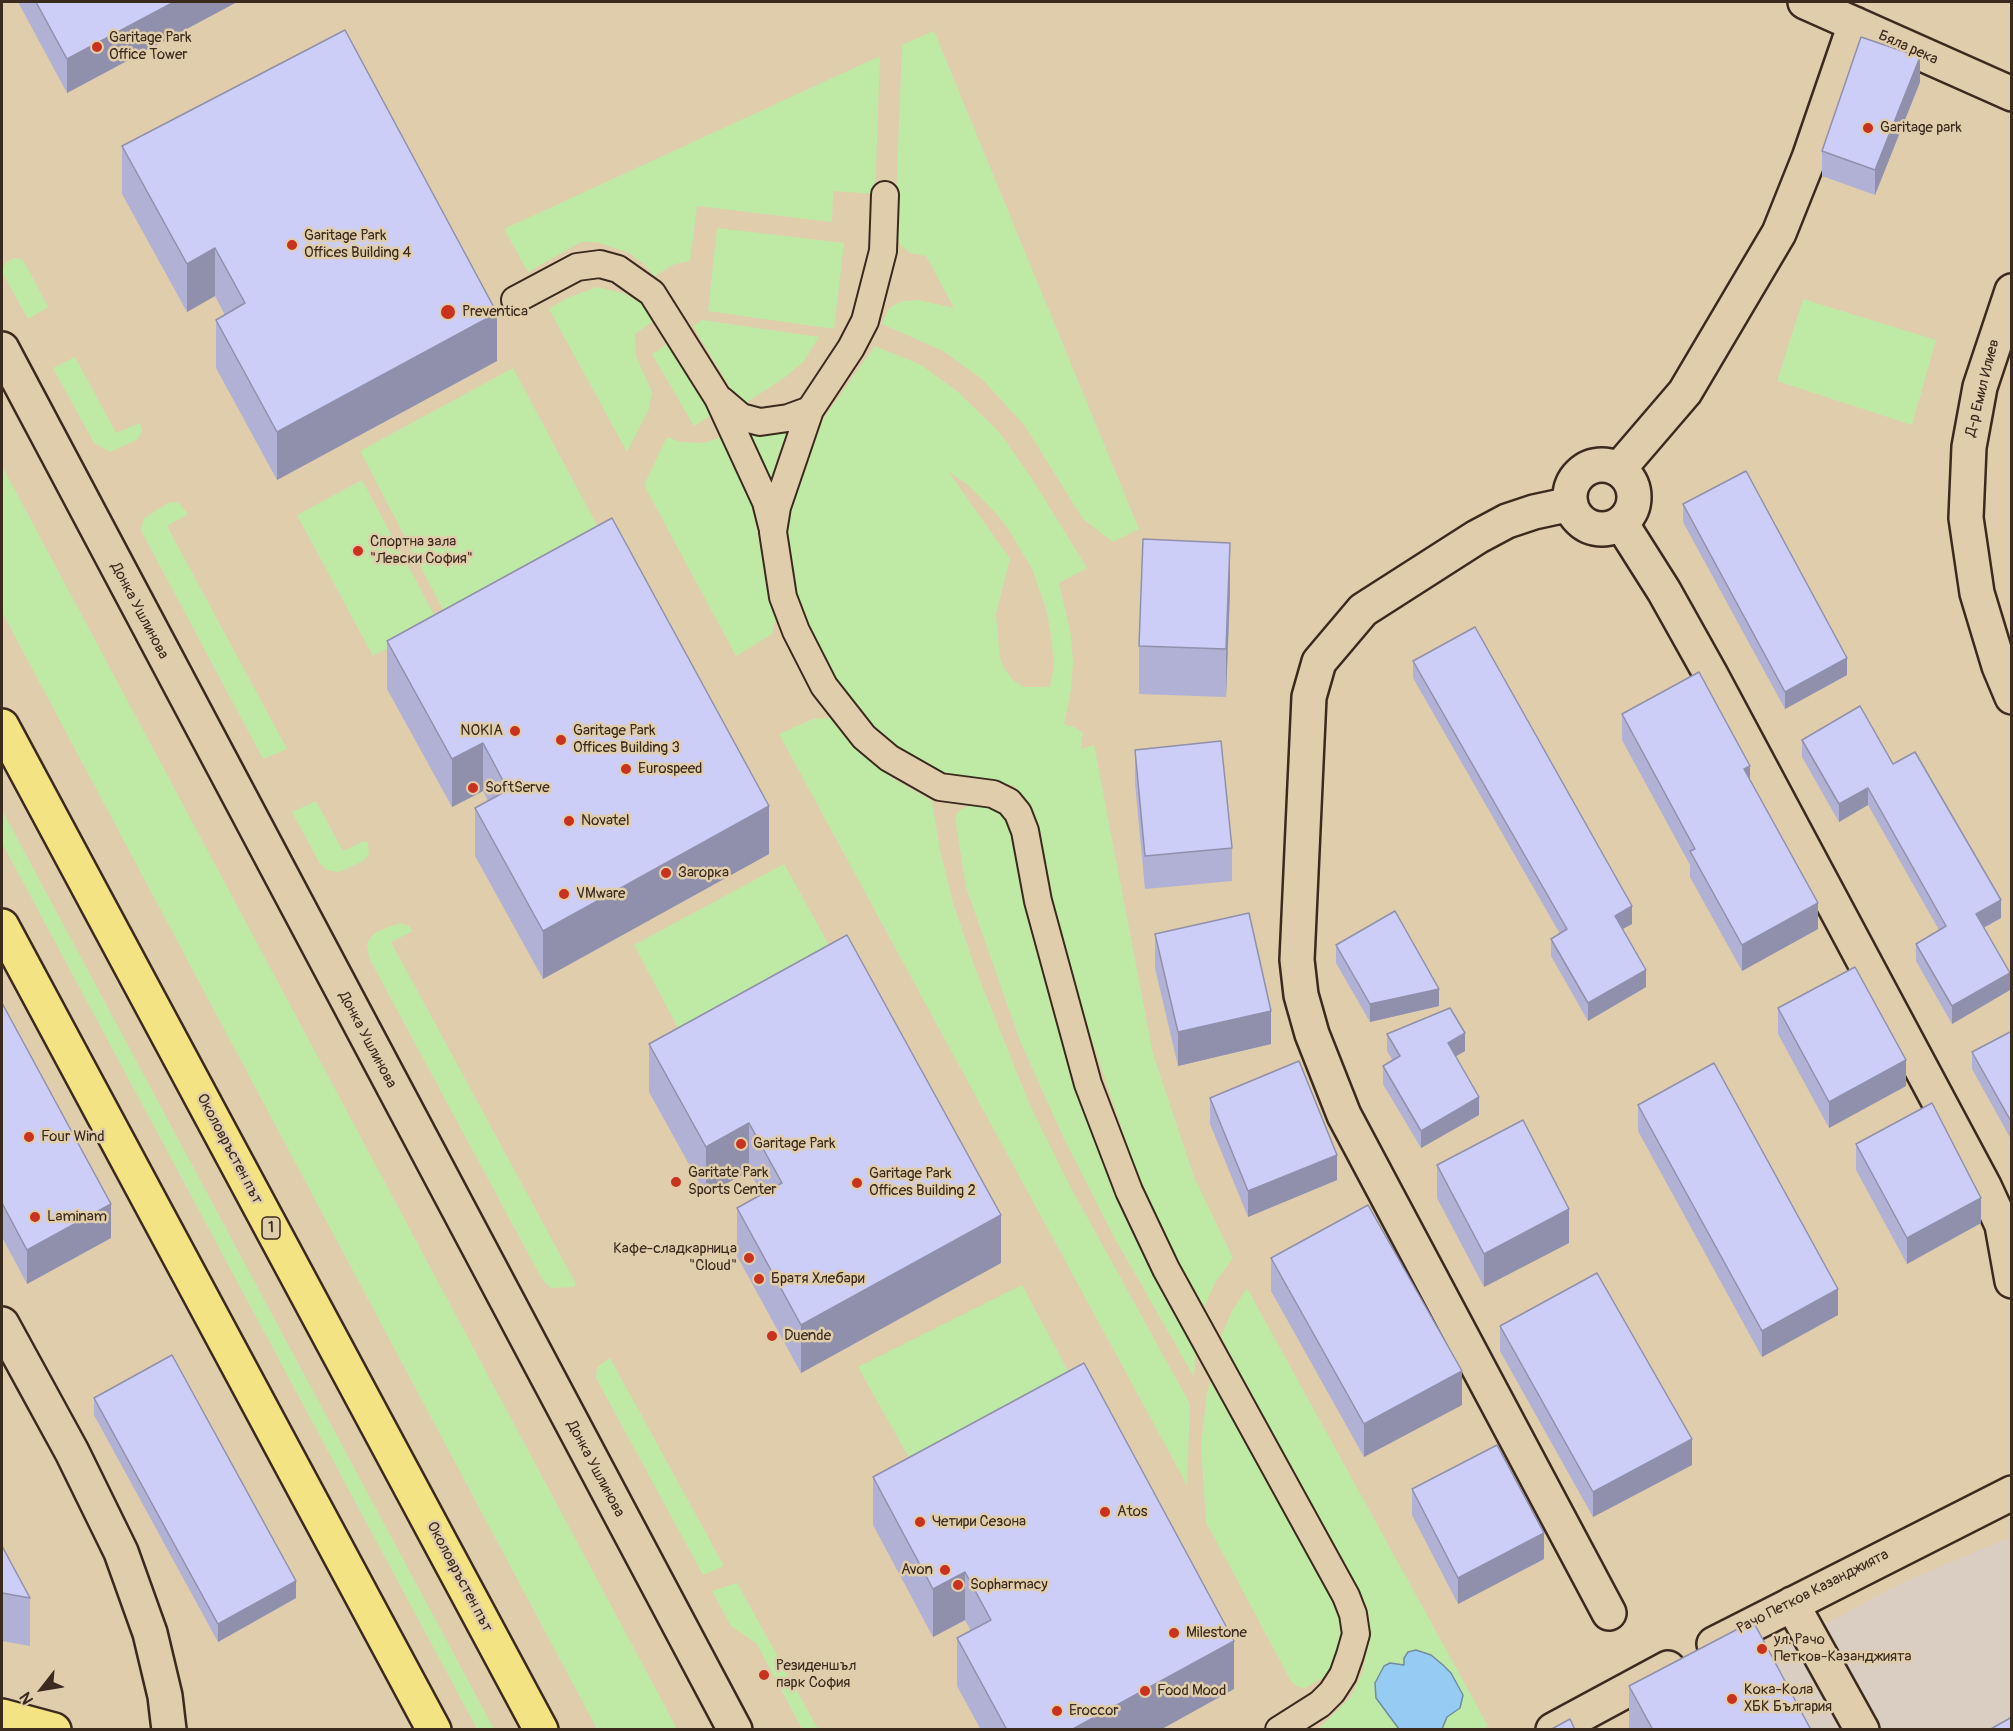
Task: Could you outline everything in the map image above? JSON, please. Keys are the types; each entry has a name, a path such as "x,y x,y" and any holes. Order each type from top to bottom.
{"main road":[{"name":"Околовръстен път","path":"2,726 541,1730"},
{"path":"2,926 434,1730"},
{"path":"2,1716 54,1730"}],"street":[{"name":"Бяла река","path":"1805,2 2012,94"},
{"path":"1619,469 1685,392 1779,232 1809,158 1855,24"},
{"path":"773,532 783,487 810,410 851,348 865,321 883,251 885,195"},
{"path":"515,300 577,267 600,264 618,269 652,293 718,398 766,502 783,597 796,631 824,686 864,738 889,758 940,787 993,794 1009,802 1018,813 1025,831 1038,901 1088,1084 1121,1173 1166,1269 1346,1596 1353,1614 1356,1634 1343,1675 1332,1692 1320,1704 1279,1730"},
{"name":"Д-р Емил Илиев","path":"2012,291 1980,387 1969,447 1966,518 1977,593 1999,666 2012,697"},
{"name":"Донка Ушлинова","path":"2,349 735,1730"},
{"path":"718,398 741,417 760,422 788,418 810,410"},
{"path":"1595,465 1607,465 1619,469 1628,478 1633,490 1634,502 1629,514 1621,523 1609,528 1591,526 1576,515 1571,504 1571,491 1575,479 1583,471 1595,465"},
{"path":"1571,504 1525,515 1477,537 1363,610 1319,662 1309,697 1297,960 1301,995 1312,1035 1344,1115 1609,1613"},
{"path":"1621,523 1664,591 1711,675 1984,1186 2002,1225 2012,1281"},
{"path":"2,1324 72,1452 121,1552 150,1633 165,1696 170,1730"},
{"name":"Рачо Петков Казанджията","path":"1553,1730 1792,1604 2012,1493"},
{"path":"1792,1604 1862,1730"}],"shaded area":[{"path":"2011,1537 2011,1729 1624,1730 1906,1581"}],"green space":[{"path":"934,31 1139,529 1113,542 1083,519 1025,426 982,379 943,351 882,324 889,308 903,301 918,300 954,308 926,256 910,253 900,245 895,227 902,45"},
{"path":"880,56 875,194 833,191 832,222 697,206 690,261 675,264 654,276 643,263 627,252 596,242 581,242 528,272 504,229"},
{"path":"717,228 844,243 834,329 708,311"},
{"path":"15,258 23,260 48,307 28,319 3,274 3,267"},
{"path":"596,287 623,293 641,303 653,321 635,334 636,356 652,392 649,409 627,452 549,309 565,299"},
{"path":"1803,299 1936,340 1912,425 1777,381"},
{"path":"702,320 819,337 804,361 784,378 741,406 693,326"},
{"path":"673,340 715,413 694,426 652,354"},
{"path":"875,346 921,365 958,392 1000,433 1034,482 1087,568 1059,583 1071,635 1073,663 1071,690 1064,724 1083,733 1081,749 1094,745 1153,1054 1194,1177 1233,1258 1216,1281 1204,1307 1164,1235 1132,1159 1079,1001 1031,815 1023,798 1013,785 986,788 957,783 908,761 846,703 801,623 782,523 797,469 810,450 823,419","holes":["948,471 968,485 1009,530 1033,571 1047,612 1051,635 1054,664 1050,687 1024,687 1014,681 1005,670 1000,658 996,614 1010,559"]},
{"path":"75,357 116,433 140,423 142,431 138,439 110,452 94,443 53,368"},
{"path":"513,368 616,561 461,644 360,451"},
{"path":"746,429 767,435 788,431 777,459 770,487"},
{"path":"724,436 749,496 776,616 772,634 736,656 644,485 667,437 680,442 704,443"},
{"path":"2,466 677,1729 597,1729 2,612"},
{"name":"Спортна зала \"Левски София\"","path":"362,480 438,622 373,656 297,515"},
{"path":"170,502 179,503 188,514 167,526 287,749 263,759 141,530 144,518"},
{"path":"813,719 838,720 868,759 892,778 932,801 940,850 953,903 975,968 1029,1103 1071,1188 1190,1404 1187,1485 779,734"},
{"path":"316,801 343,851 364,841 368,842 369,855 363,861 339,872 327,870 320,864 292,812"},
{"path":"970,805 987,805 999,811 1008,821 1051,1007 1077,1096 1136,1238 1196,1347 1194,1377 1114,1237 1064,1139 1020,1041 966,887 955,817 960,810"},
{"path":"2,810 494,1729 477,1729 2,843"},
{"path":"784,864 845,974 694,1058 634,945"},
{"path":"400,923 409,926 413,931 391,942 576,1284 574,1287 551,1288 543,1281 369,958 367,943 371,937 376,932"},
{"path":"1022,1285 1080,1393 921,1479 858,1367"},
{"path":"1247,1288 1488,1726 1482,1730 1318,1729 1351,1697 1363,1671 1369,1642 1369,1615 1221,1337 1232,1311"},
{"path":"610,1358 724,1566 703,1575 596,1378 597,1367"},
{"path":"1212,1377 1343,1616 1336,1663 1329,1674 1305,1688 1298,1687 1291,1681 1206,1522 1201,1446 1207,1392"},
{"path":"737,1583 818,1729 802,1729 757,1644 731,1626 712,1591"}],"water":[{"path":"1416,1650 1431,1655 1443,1665 1451,1673 1463,1695 1460,1708 1447,1717 1442,1729 1399,1729 1376,1698 1375,1683 1384,1666 1390,1663 1404,1665 1404,1658 1408,1652"}],"building":[{"path":"36,2 174,2 67,59"},
{"name":"Garitage Park Offices Building 4","path":"345,30 497,313 277,432 216,320 245,303 215,248 187,264 122,146"},
{"name":"Garitage park","path":"1861,37 1920,57 1875,170 1822,151"},
{"path":"1746,471 1847,658 1785,692 1683,504"},
{"name":"Garitage Park Offices Building 3","path":"612,518 769,806 543,931 475,808 508,790 483,743 452,759 387,641"},
{"path":"1143,539 1230,543 1226,649 1139,646"},
{"path":"1475,627 1632,906 1615,916 1646,970 1588,1003 1551,939 1567,929 1413,661"},
{"path":"1699,672 1750,766 1744,769 1818,903 1742,945 1690,851 1695,849 1622,714"},
{"path":"1860,706 1893,764 1915,752 2001,900 1976,914 2010,973 1952,1006 1916,944 1946,926 1868,788 1839,804 1802,740"},
{"path":"1221,741 1232,848 1145,856 1135,750"},
{"path":"1395,911 1439,989 1370,1004 1336,945"},
{"path":"1249,913 1271,1011 1178,1032 1155,934"},
{"name":"Garitage Park Offices Building 2","path":"847,935 1001,1215 801,1325 737,1208 782,1183 749,1123 706,1147 649,1044"},
{"path":"1855,967 1906,1060 1829,1102 1778,1008"},
{"name":"Four Wind","path":"2,1003 111,1204 27,1250 2,1203"},
{"path":"1450,1008 1465,1033 1448,1043 1479,1097 1421,1131 1383,1066 1400,1056 1387,1034"},
{"path":"2012,1031 2012,1123 1972,1052"},
{"path":"1299,1061 1337,1155 1248,1191 1210,1098"},
{"path":"1714,1063 1838,1289 1762,1331 1638,1105"},
{"path":"1932,1103 1981,1198 1907,1238 1856,1144"},
{"path":"1523,1120 1569,1209 1484,1254 1437,1165"},
{"path":"1368,1205 1462,1371 1364,1424 1271,1258"},
{"path":"1597,1273 1692,1439 1593,1492 1500,1326"},
{"path":"172,1355 296,1581 218,1624 94,1398"},
{"path":"1084,1363 1234,1641 1071,1730 1007,1730 957,1638 991,1620 965,1572 933,1589 873,1477"},
{"path":"1497,1445 1544,1533 1458,1578 1412,1489"},
{"path":"2,1546 30,1598 2,1593"},
{"path":"1753,1621 1811,1730 1653,1730 1629,1686"},
{"path":"2012,1717 2012,1730 1989,1730"},
{"path":"1570,1719 1575,1730 1550,1730"}],"place":[{"name":"Garitage Park Office Tower","path":"97,47"},
{"name":"Garitage park","path":"1868,128"},
{"name":"Garitage Park Offices Building 4","path":"292,245"},
{"name":"Preventica","path":"448,312"},
{"name":"Спортна зала \"Левски София\"","path":"358,551"},
{"name":"NOKIA","path":"515,731"},
{"name":"Garitage Park Offices Building 3","path":"561,740"},
{"name":"Eurospeed","path":"626,769"},
{"name":"SoftServe","path":"473,788"},
{"name":"Novatel","path":"569,821"},
{"name":"Загорка","path":"666,873"},
{"name":"VMware","path":"564,894"},
{"name":"Four Wind","path":"29,1137"},
{"name":"Garitage Park","path":"741,1144"},
{"name":"Garitate Park Sports Center","path":"676,1182"},
{"name":"Garitage Park Offices Building 2","path":"857,1183"},
{"name":"Laminam","path":"35,1217"},
{"name":"Кафе-сладкарница \"Cloud\"","path":"749,1258"},
{"name":"Братя Хлебари","path":"759,1279"},
{"name":"Duende","path":"772,1336"},
{"name":"Atos","path":"1105,1512"},
{"name":"Четири Сезона","path":"920,1522"},
{"name":"Avon","path":"945,1570"},
{"name":"Sopharmacy","path":"958,1585"},
{"name":"Milestone","path":"1174,1633"},
{"name":"ул. Рачо Петков-Казанджията","path":"1762,1649"},
{"name":"Резиденшъл парк София","path":"764,1675"},
{"name":"Food Mood","path":"1145,1691"},
{"name":"Кока-Кола ХБК България","path":"1732,1699"},
{"name":"Eroccor","path":"1057,1711"}]}
